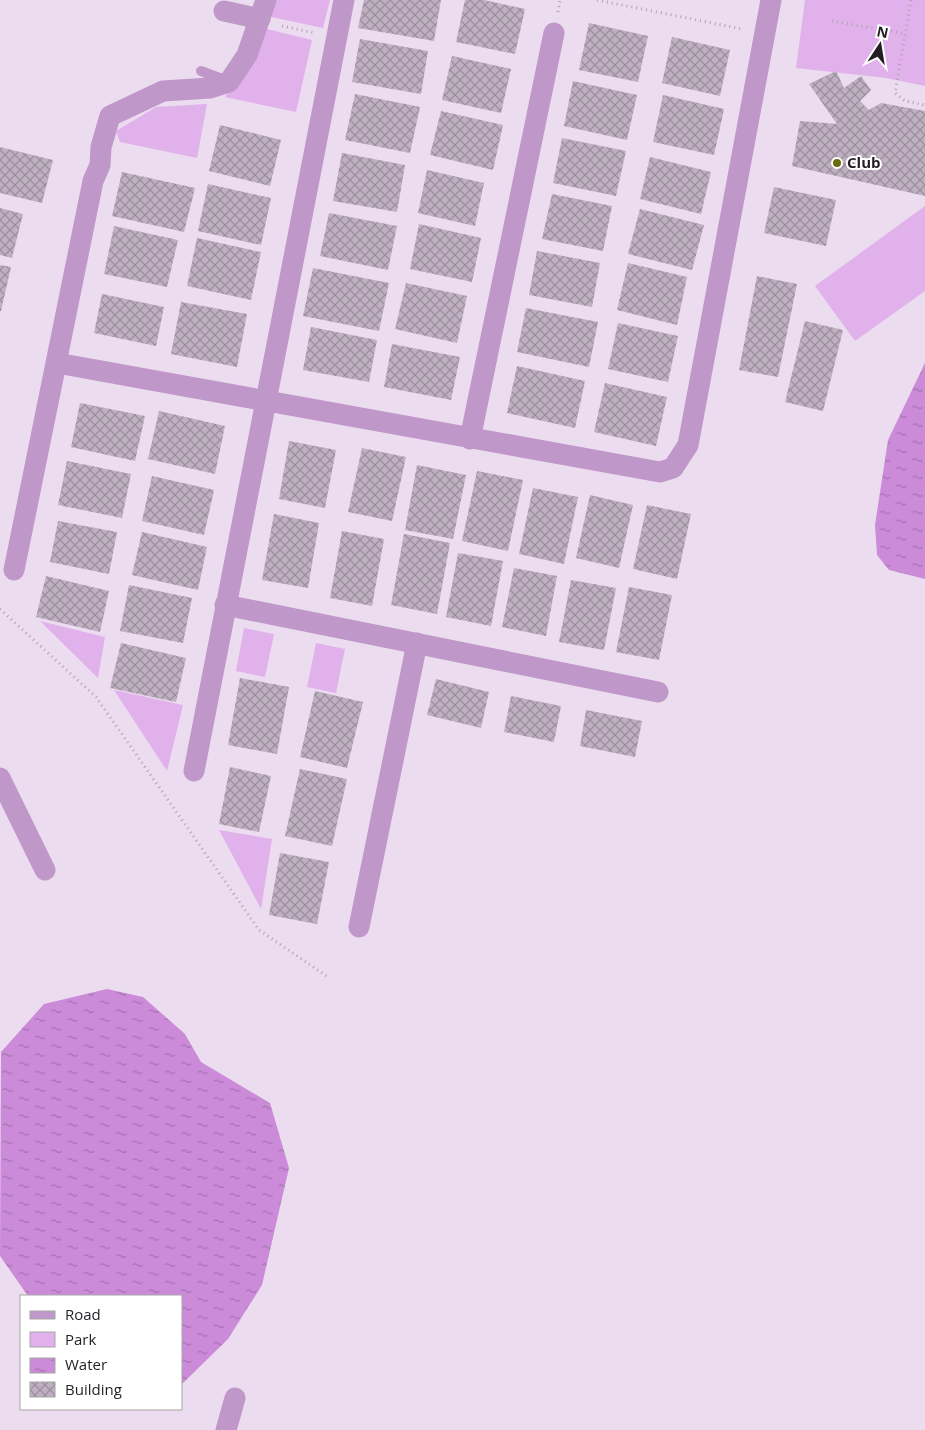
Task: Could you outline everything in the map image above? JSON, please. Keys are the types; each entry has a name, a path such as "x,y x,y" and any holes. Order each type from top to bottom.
{"street":[{"path":"194,771 344,0"},
{"path":"58,364 660,472 673,468 688,445 771,0"},
{"path":"14,570 58,364 93,181 100,165 101,147 110,116 163,91 210,88 229,82 247,55 262,13 224,11"},
{"path":"470,439 554,33"},
{"path":"225,604 658,692"},
{"path":"359,927 417,643"},
{"path":"0,778 45,870"},
{"path":"226,1430 235,1398"}],"lane":[{"path":"201,71 229,82"}],"path":[{"path":"597,0 764,34"},
{"path":"911,0 895,93 905,102 925,105"},
{"path":"262,13 337,37"},
{"path":"832,21 906,34"},
{"path":"0,610 96,697 259,930 328,977"}],"green space":[{"path":"275,0 330,0 323,28 271,17"},
{"path":"805,0 925,0 925,86 886,78 796,68"},
{"path":"263,28 312,40 296,112 225,97 248,64"},
{"path":"207,104 197,158 120,142 116,131 156,107"},
{"path":"925,206 925,291 855,341 815,286"},
{"path":"40,621 105,637 98,678"},
{"path":"244,628 274,634 265,677 236,671"},
{"path":"316,643 345,649 336,693 307,687"},
{"path":"114,690 183,705 167,771"},
{"path":"219,830 272,839 261,909"}],"water":[{"path":"925,363 925,579 889,570 877,555 875,525 888,440"},
{"path":"107,989 143,997 185,1034 201,1062 270,1103 289,1168 262,1285 228,1339 182,1384 182,1295 27,1295 0,1256 1,1052 44,1004"}],"building":[{"path":"364,0 441,0 434,41 358,28"},
{"path":"465,0 484,0 525,9 515,54 456,42"},
{"path":"589,23 648,36 638,82 579,70"},
{"path":"672,37 730,50 720,96 662,83"},
{"path":"360,39 428,51 421,94 352,82"},
{"path":"452,56 511,69 501,113 442,100"},
{"path":"836,71 844,88 861,76 871,90 860,101 869,110 881,103 925,111 925,196 792,166 800,121 837,124 809,84"},
{"path":"573,81 637,95 627,140 564,126"},
{"path":"355,94 420,107 410,153 345,140"},
{"path":"663,95 724,109 714,155 653,142"},
{"path":"441,111 503,125 493,170 430,155"},
{"path":"220,125 281,140 270,186 209,171"},
{"path":"562,138 626,151 616,196 553,183"},
{"path":"0,147 53,160 42,203 0,193"},
{"path":"342,153 405,165 397,212 333,201"},
{"path":"650,157 711,172 701,214 640,199"},
{"path":"427,170 484,183 475,226 418,213"},
{"path":"122,172 195,188 184,232 112,216"},
{"path":"208,184 271,198 261,245 198,231"},
{"path":"774,187 836,200 826,246 764,233"},
{"path":"552,194 612,206 603,251 542,239"},
{"path":"0,208 23,214 12,258 0,255"},
{"path":"640,209 704,225 692,270 628,254"},
{"path":"329,213 397,226 388,270 320,256"},
{"path":"419,224 481,238 472,282 410,269"},
{"path":"114,226 178,240 167,287 104,274"},
{"path":"197,238 261,252 251,300 187,286"},
{"path":"537,251 600,263 592,307 529,295"},
{"path":"628,263 687,277 677,325 617,310"},
{"path":"0,265 11,267 1,311 0,311"},
{"path":"313,268 389,283 379,331 303,316"},
{"path":"757,276 797,284 778,377 739,370"},
{"path":"406,283 467,296 457,343 395,329"},
{"path":"102,294 164,307 156,346 94,333"},
{"path":"181,302 247,314 237,367 171,354"},
{"path":"526,308 598,322 589,367 517,352"},
{"path":"805,321 843,330 823,411 785,402"},
{"path":"618,323 678,336 668,382 608,369"},
{"path":"311,327 377,340 369,382 303,370"},
{"path":"392,344 460,357 451,400 384,387"},
{"path":"517,366 585,381 575,428 507,413"},
{"path":"605,383 667,397 656,446 594,432"},
{"path":"80,403 145,416 135,461 71,447"},
{"path":"159,411 225,426 215,474 148,459"},
{"path":"289,441 336,450 325,508 279,499"},
{"path":"362,448 406,457 392,521 348,512"},
{"path":"67,461 131,474 122,518 58,505"},
{"path":"417,465 466,475 453,539 405,530"},
{"path":"477,471 523,480 508,551 462,541"},
{"path":"152,476 214,490 204,535 142,521"},
{"path":"533,488 578,497 564,564 519,554"},
{"path":"590,495 633,505 619,568 576,558"},
{"path":"647,505 691,514 677,579 633,569"},
{"path":"274,514 319,523 308,588 262,580"},
{"path":"58,521 117,532 109,574 50,562"},
{"path":"342,531 384,539 372,606 330,598"},
{"path":"142,532 207,547 198,590 132,575"},
{"path":"404,534 450,543 437,614 391,605"},
{"path":"458,553 503,561 491,626 446,617"},
{"path":"514,568 557,576 546,636 502,627"},
{"path":"46,576 109,591 100,632 36,617"},
{"path":"571,580 616,588 604,650 559,642"},
{"path":"129,585 192,598 183,643 120,631"},
{"path":"629,587 672,595 659,660 616,652"},
{"path":"121,643 186,658 176,702 110,688"},
{"path":"240,678 289,687 277,754 228,745"},
{"path":"436,679 489,692 481,728 427,715"},
{"path":"315,691 363,702 347,768 300,757"},
{"path":"511,696 561,706 554,742 504,732"},
{"path":"586,710 642,721 635,757 580,746"},
{"path":"230,767 271,776 259,832 219,824"},
{"path":"300,769 347,779 332,846 285,836"},
{"path":"280,853 329,862 317,924 269,915"}],"place":[{"name":"Club","path":"837,163"}]}
